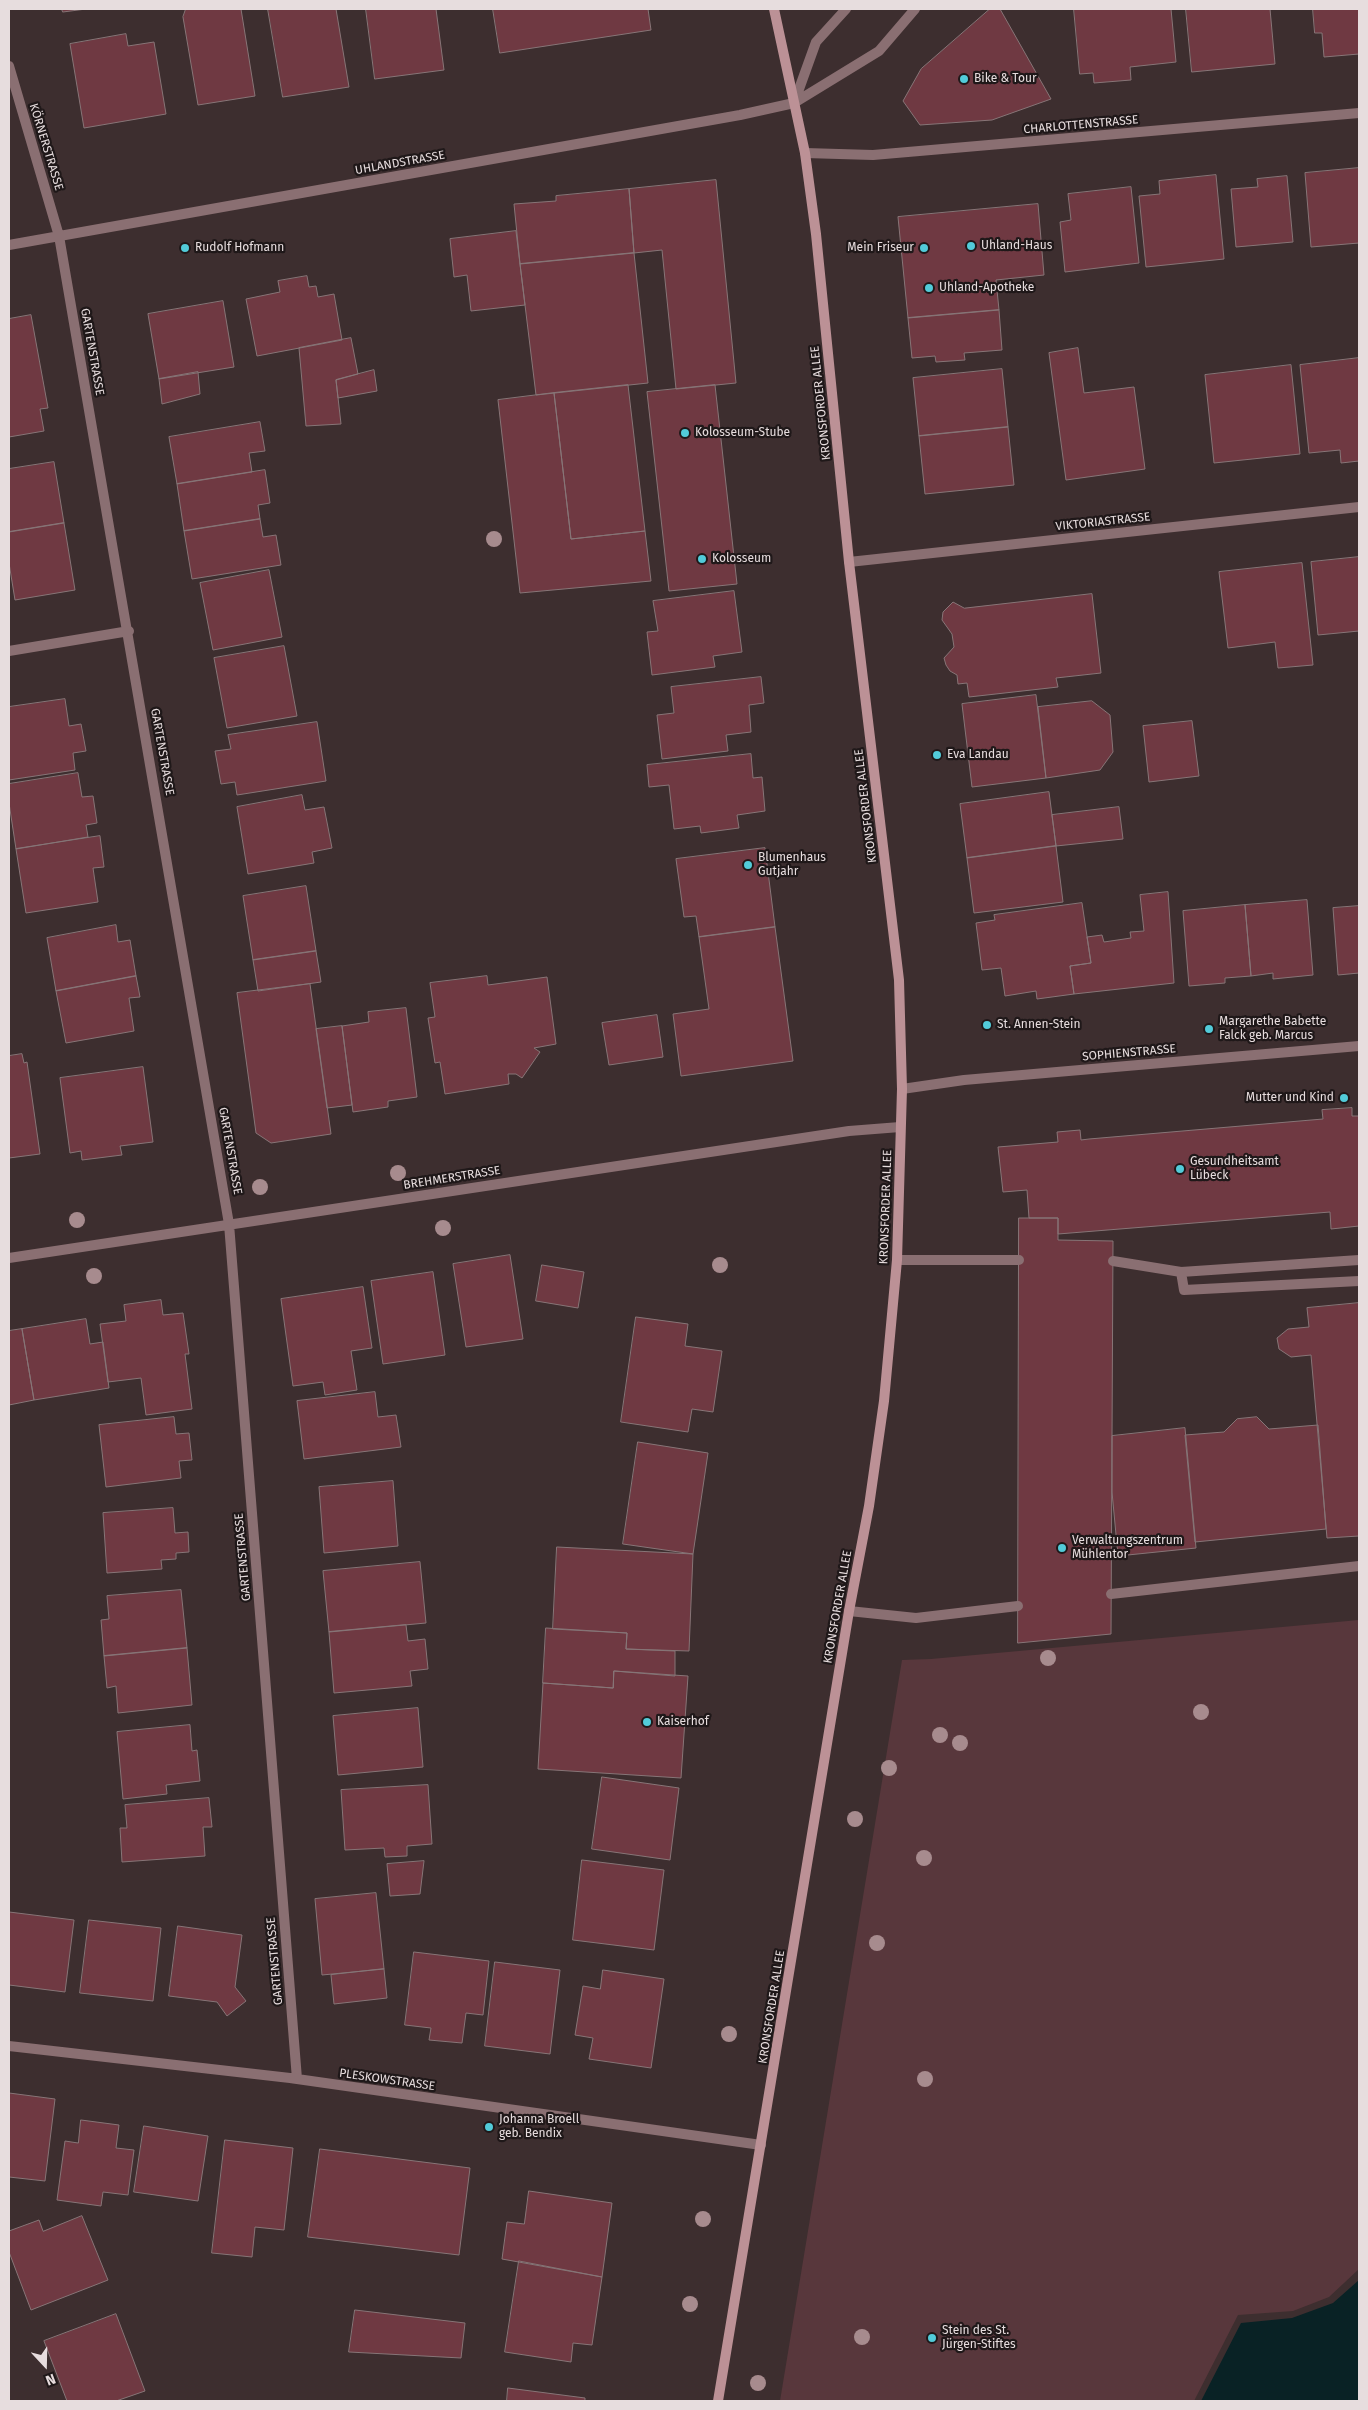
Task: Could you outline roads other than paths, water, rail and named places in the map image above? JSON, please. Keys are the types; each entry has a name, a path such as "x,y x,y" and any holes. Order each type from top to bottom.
{"main road":[{"name":"KRONSFORDER ALLEE","path":"718,2401 849,1611 869,1506 884,1401 897,1260 902,1089 899,980 849,562 816,234 805,153 774,9"}],"street":[{"path":"794,102 816,42 846,9"},
{"name":"UHLANDSTRASSE","path":"9,245 740,115 794,102 879,51 915,9"},
{"name":"KÖRNERSTRASSE","path":"9,66 59,236"},
{"name":"CHARLOTTENSTRASSE","path":"805,153 873,156 1359,113"},
{"name":"GARTENSTRASSE","path":"59,236 229,1224 297,2079"},
{"name":"VIKTORIASTRASSE","path":"849,562 1359,507"},
{"path":"9,651 128,631"},
{"name":"SOPHIENSTRASSE","path":"902,1089 964,1080 1359,1046"},
{"name":"BREHMERSTRASSE","path":"9,1258 849,1130 900,1127"},
{"path":"897,1260 1019,1260"},
{"path":"1113,1261 1181,1272 1359,1260"},
{"path":"1181,1272 1184,1290 1359,1281"},
{"path":"1111,1594 1359,1566"},
{"path":"849,1611 916,1618 1018,1606"},
{"name":"PLESKOWSTRASSE","path":"9,2046 297,2079 761,2145"}],"water":[{"path":"1359,2280 1359,2401 1201,2401 1241,2323 1292,2318 1333,2303"}],"place":[{"name":"Bike & Tour","path":"964,79"},
{"name":"Uhland-Haus","path":"971,246"},
{"name":"Rudolf Hofmann","path":"185,248"},
{"name":"Mein Friseur","path":"924,248"},
{"name":"Uhland-Apotheke","path":"929,288"},
{"name":"Kolosseum-Stube","path":"685,433"},
{"name":"Kolosseum","path":"702,559"},
{"name":"Eva Landau","path":"937,755"},
{"name":"Blumenhaus Gutjahr","path":"748,865"},
{"name":"St. Annen-Stein","path":"987,1025"},
{"name":"Margarethe Babette Falck geb. Marcus","path":"1209,1029"},
{"name":"Mutter und Kind","path":"1344,1098"},
{"name":"Gesundheitsamt Lübeck","path":"1180,1169"},
{"name":"Verwaltungszentrum Mühlentor","path":"1062,1548"},
{"name":"Kaiserhof","path":"647,1722"},
{"name":"Johanna Broell geb. Bendix","path":"489,2127"},
{"name":"Stein des St. Jürgen-Stiftes","path":"932,2338"}]}
